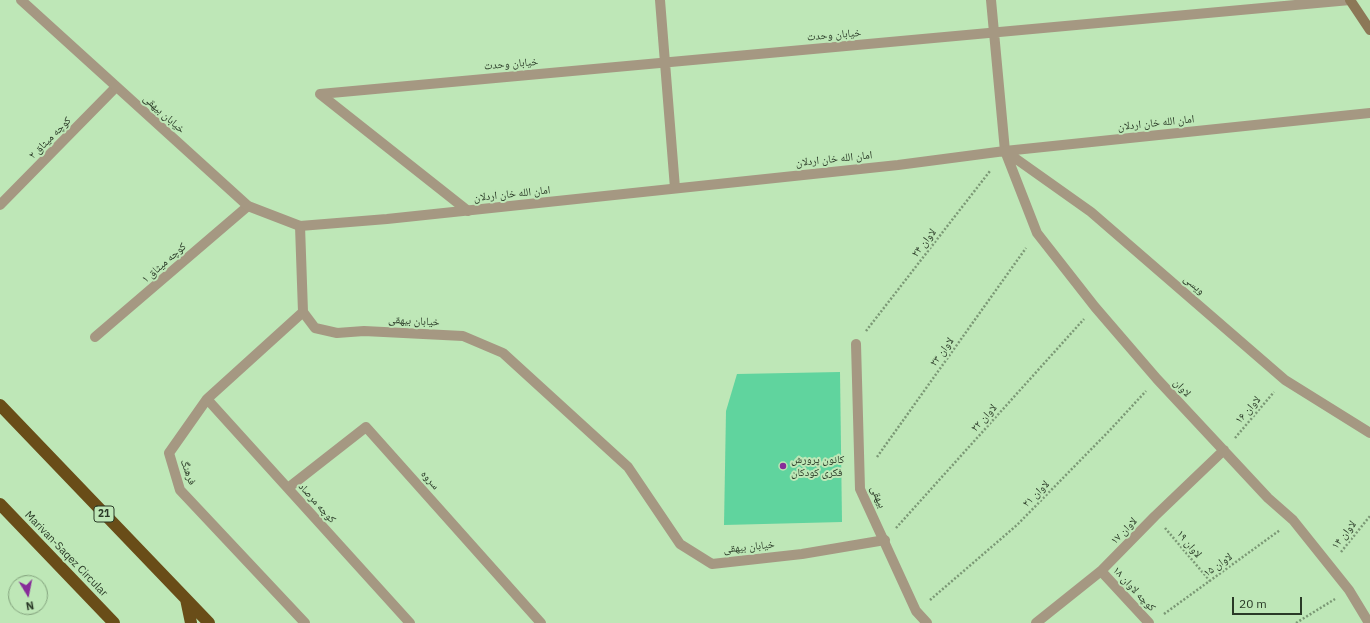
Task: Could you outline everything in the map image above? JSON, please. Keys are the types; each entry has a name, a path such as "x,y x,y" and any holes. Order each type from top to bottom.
{"highway":[{"name":"21","path":"0,405 209,623"},
{"name":"Marivan-Saqez Circular","path":"0,504 114,623"},
{"path":"185,598 191,623"}],"street":[{"name":"خیابان بیهقی","path":"21,0 248,206 300,226"},
{"path":"660,0 675,188"},
{"name":"لاوان","path":"991,0 1005,151 1037,233 1095,307 1157,379 1268,498 1293,520 1350,590 1369,623"},
{"path":"1350,0 1370,30"},
{"name":"خیابان وحدت","path":"468,211 320,94 1350,0"},
{"name":"کوچه میثاق ۲","path":"0,205 116,87"},
{"name":"امان الله خان اردلان","path":"300,226 468,211 1005,151 1370,113"},
{"name":"ویسی","path":"1005,151 1091,212 1285,380 1370,433"},
{"name":"کوچه میثاق ۱","path":"96,337 248,206"},
{"path":"300,226 303,312"},
{"name":"خیابان بیهقی","path":"303,312 315,328 337,333 364,331 464,336 503,353 628,467 680,544 712,564 802,554 885,540"},
{"name":"فرهنگ","path":"303,312 207,399 169,453 180,490 305,623"},
{"name":"بیهقی","path":"856,344 860,489 885,540 916,611 927,623"},
{"name":"کوچه مرصاد","path":"207,399 410,623"},
{"name":"سروه","path":"288,488 366,427 541,623"},
{"name":"لاوان ۱۷","path":"1036,623 1102,571 1155,516 1224,450"},
{"name":"کوچه لاوان ۱۸","path":"1102,571 1149,623"}],"path":[{"name":"لاوان ۲۴","path":"856,344 1005,151"},
{"name":"لاوان ۲۳","path":"860,480 1037,233"},
{"name":"لاوان ۲۲","path":"885,540 1095,307"},
{"name":"لاوان ۲۱","path":"916,611 1017,525 1110,430 1157,379"},
{"name":"لاوان ۱۶","path":"1224,450 1285,380"},
{"name":"لاوان ۱۹","path":"1155,516 1210,581"},
{"name":"لاوان ۱۴","path":"1331,565 1370,516"},
{"name":"لاوان ۱۵","path":"1159,618 1293,520"},
{"path":"1296,623 1350,590"}],"building":[{"name":"کانون پرورش فکری کودکان","path":"840,372 842,522 724,525 726,411 737,374"}],"place":[{"name":"کانون پرورش فکری کودکان","path":"783,466"}]}
